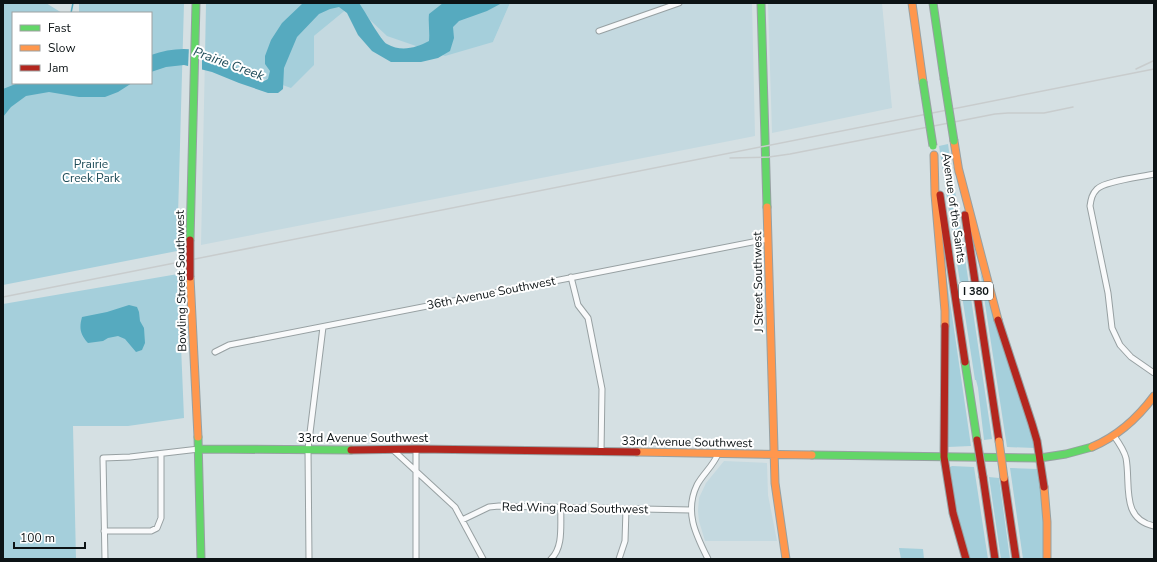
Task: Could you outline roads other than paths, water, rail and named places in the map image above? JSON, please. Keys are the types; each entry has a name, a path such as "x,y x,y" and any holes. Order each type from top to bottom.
{"main road":[{"name":"Bowling Street Southwest","path":"196,3 190,276 199,449 201,559"},
{"name":"J Street Southwest","path":"761,3 775,483 786,559"},
{"name":"Avenue of the Saints","path":"912,3 995,559"},
{"name":"Avenue of the Saints","path":"933,3 1016,559"},
{"path":"934,155 935,194 945,311 944,457 953,513 966,559"},
{"path":"958,167 998,320 1029,414 1040,458 1045,502 1047,559"},
{"name":"33rd Avenue Southwest","path":"199,449 416,449 1040,458 1062,456 1095,447 1114,436 1135,420 1154,396"}],"street":[{"path":"599,31 679,3"},
{"path":"1154,174 1104,184 1097,189 1092,196 1090,206 1108,293 1112,328 1120,345 1131,357 1154,373"},
{"name":"36th Avenue Southwest","path":"215,352 229,345 768,239"},
{"path":"571,277 578,305 588,318 602,389 601,452"},
{"path":"309,559 308,449 323,327"},
{"path":"1114,436 1120,444 1126,460 1131,508 1141,521 1154,526"},
{"path":"105,559 103,458 130,457 199,449"},
{"path":"392,449 455,507 483,559"},
{"path":"416,449 416,559"},
{"path":"104,531 151,531 157,528 160,518 160,454"},
{"path":"708,559 693,524 693,497 698,485 718,454"},
{"name":"Red Wing Road Southwest","path":"462,520 489,506 692,510"},
{"path":"551,559 556,555 560,547 561,508"},
{"path":"619,559 625,541 626,508"}],"water":[{"name":"Prairie Creek","path":"303,3 359,3 384,42 398,48 408,48 419,46 429,41 429,14 443,3 502,3 487,11 459,21 453,27 454,38 450,51 438,58 421,62 391,62 372,51 358,35 347,13 339,7 330,9 319,14 297,37 284,68 283,89 278,93 268,93 212,72 184,65 166,67 152,72 152,55 169,50 187,49 214,54 246,73 264,81 268,79 270,71 265,64 265,56 271,40 282,23"},
{"path":"16,84 130,84 118,92 105,97 79,97 49,92 26,96 11,107 3,117 3,89"},
{"path":"129,305 137,307 140,321 144,328 145,343 142,350 136,352 125,339 118,336 108,338 103,341 88,343 83,337 81,331 82,317 107,312"}],"waterway":[{"path":"71,12 73,3"}],"railway":[{"path":"1136,69 1153,61"},
{"path":"3,297 1154,69"},
{"path":"730,158 769,157 790,154 995,114 1044,113 1073,107"}],"park label":[{"name":"Prairie Creek Park","path":"91,171"}]}
